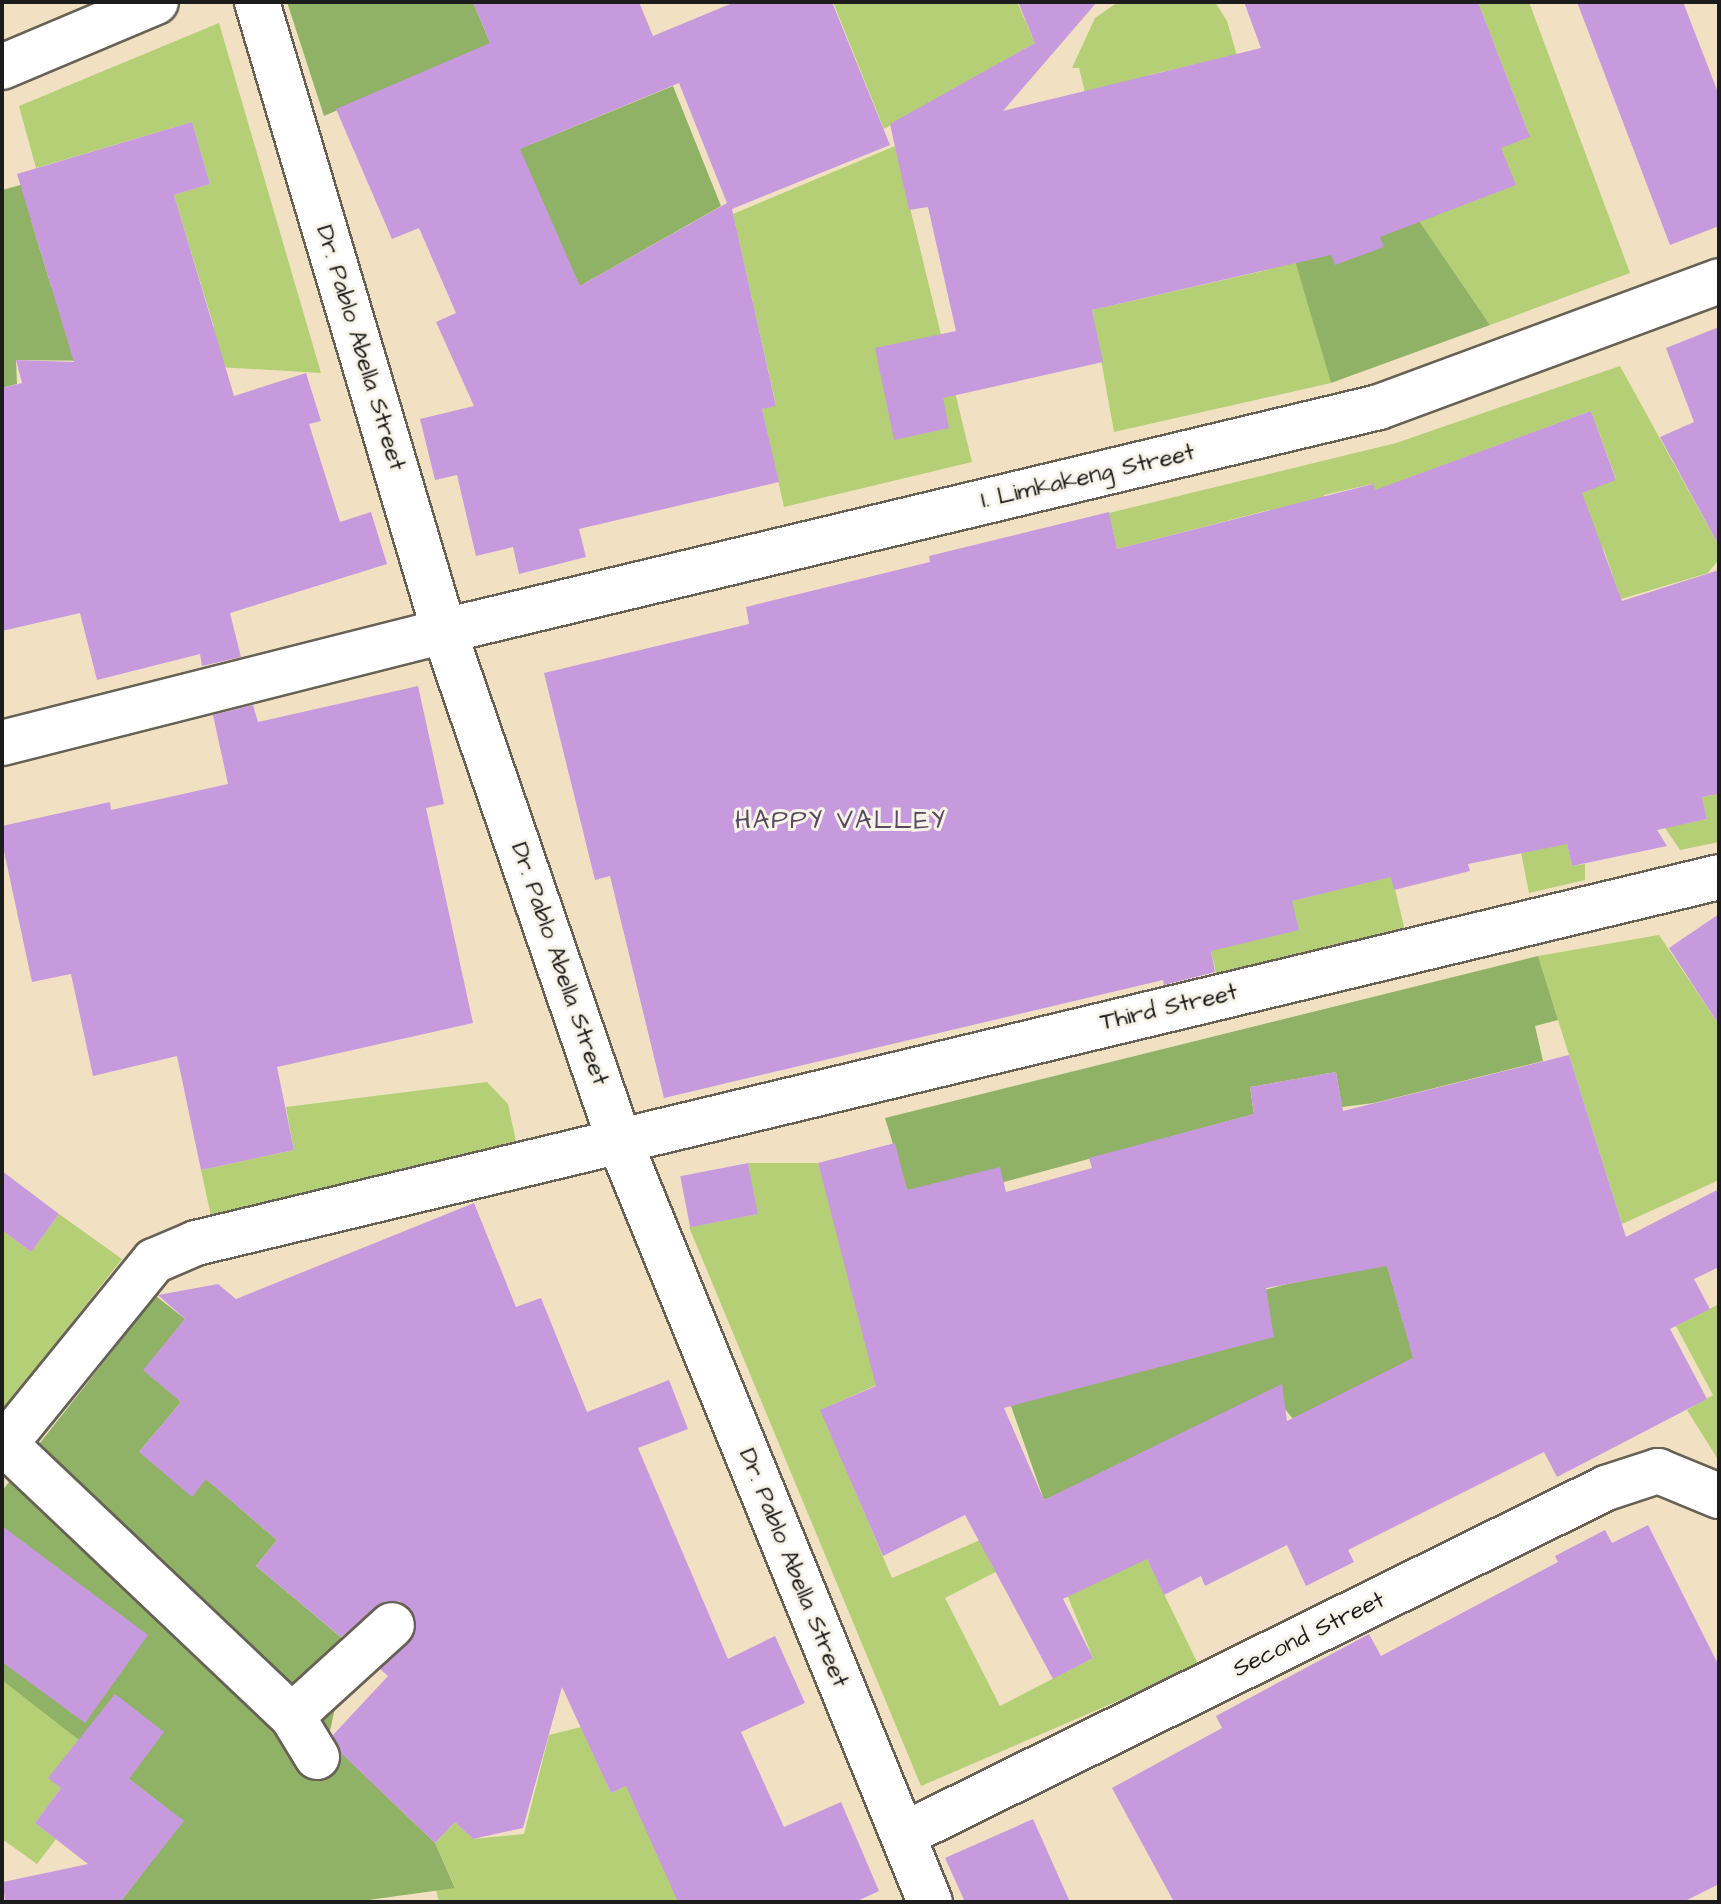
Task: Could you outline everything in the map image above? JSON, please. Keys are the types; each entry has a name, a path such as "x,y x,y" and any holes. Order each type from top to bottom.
{"street":[{"path":"2,67 156,2"},
{"name":"Dr. Pablo Abella Street","path":"257,2 444,631 619,1140 930,1902"},
{"name":"I. Limkakeng Street","path":"2,743 444,631 1379,407 1719,281"},
{"name":"Third Street","path":"4,1446 154,1261 196,1243 1719,877"},
{"path":"4,1446 292,1716 317,1757"},
{"name":"Second Street","path":"903,1835 1606,1488 1658,1471 1719,1496"},
{"path":"292,1716 392,1625"}],"green space":[{"path":"287,2 473,2 532,144 673,86 721,206 580,286 455,59 324,116"},
{"path":"833,2 1017,2 1035,43 884,129"},
{"path":"1118,2 1215,2 1227,21 1331,383 1114,432 1092,310 1267,270 1218,59 1149,75 1092,122 1079,68 1072,68 1095,18"},
{"path":"1478,2 1529,2 1630,273 1490,325 1394,184 1530,137"},
{"path":"219,23 321,373 167,364 159,343 214,327 174,195 210,184 192,122 36,168 19,106"},
{"path":"895,146 972,462 784,507 762,409 776,405 733,214"},
{"path":"1262,148 1394,184 1490,325 1331,383"},
{"path":"39,180 66,209 31,220 51,286 102,361 16,360 17,384 2,388 2,190"},
{"path":"1620,366 1719,546 1719,559 1708,573 1621,599 1604,550 1567,499 1616,479 1591,411 1417,475 1381,517 1372,484 1324,495 1329,528 1269,510 1117,549 1109,513 1396,443"},
{"path":"1589,716 1673,826 1707,819 1702,797 1719,794 1719,842 1680,850"},
{"path":"1563,826 1572,866 1585,864 1585,880 1529,893 1521,852"},
{"path":"1389,864 1407,939 1218,982 1211,951 1292,901 1320,894"},
{"path":"1659,935 1719,1025 1719,1180 1622,1224 1538,956"},
{"path":"1538,956 1558,1020 1535,1026 1543,1061 1374,1103 1342,1107 1336,1072 1250,1087 1254,1114 1004,1182 907,1190 885,1118"},
{"path":"487,1082 508,1104 516,1141 211,1216 201,1170 294,1150 286,1107"},
{"path":"748,1163 818,1163 881,1383 821,1410 892,1578 1008,1528 1023,1558 945,1598 1000,1706 1093,1658 1047,1546 1125,1514 1199,1666 921,1786 689,1227 757,1214"},
{"path":"59,1214 122,1259 2,1411 2,1230 31,1252"},
{"path":"1387,1265 1403,1322 1438,1312 1455,1337 1293,1419 1276,1398 1044,1500 1011,1406 1134,1324 1287,1284"},
{"path":"156,1296 185,1319 144,1370 181,1402 139,1452 206,1479 277,1540 256,1566 349,1644 328,1740 435,1843 455,1888 354,1902 120,1902 183,1821 2,1680 2,1491"},
{"path":"1719,1304 1719,1461 1687,1410 1713,1395 1676,1326"},
{"path":"2,1676 79,1740 49,1778 61,1788 35,1823 56,1839 37,1864 2,1839"},
{"path":"581,1727 611,1793 628,1785 680,1902 439,1902 436,1890 455,1887 435,1843 455,1822 473,1839 524,1834 549,1735"}],"building":[{"path":"473,2 639,2 653,36 735,2 832,2 890,145 732,209 776,406 762,409 779,482 579,529 586,557 519,574 513,547 476,556 457,475 435,480 420,419 474,406 436,322 456,313 419,228 392,239 336,109 490,43","holes":["679,83 727,203 580,286 520,149"]},
{"path":"1018,2 1097,2 1003,111 1261,48 1244,2 1478,2 1530,137 1501,148 1516,185 1380,237 1384,247 1335,265 1331,255 1092,310 1103,362 943,398 949,428 894,440 875,348 956,331 928,207 909,210 890,124 1035,43"},
{"path":"1577,2 1683,2 1719,95 1719,226 1670,245"},
{"path":"192,122 210,184 174,195 234,396 306,373 321,421 309,424 340,522 371,512 387,564 230,613 241,657 202,666 200,654 97,680 80,613 2,631 2,388 22,383 16,360 74,362 17,174"},
{"path":"1719,327 1719,546 1660,437 1694,422 1666,348"},
{"path":"1591,411 1616,480 1582,493 1622,601 1719,570 1719,794 1702,797 1707,819 1657,830 1667,846 1572,866 1567,844 1468,864 1470,871 1394,890 1391,877 1292,901 1299,930 1211,951 1215,972 1164,985 1163,980 664,1098 610,876 595,880 544,673 749,624 746,607 930,562 929,556 1109,512 1117,549 1373,484 1375,490"},
{"path":"418,686 444,804 426,808 473,1023 277,1067 294,1150 201,1170 177,1056 93,1076 71,974 32,982 2,842 2,826 110,802 111,810 228,784 213,715 253,705 258,722"},
{"path":"1719,914 1719,1025 1669,948"},
{"path":"1569,1055 1626,1237 1719,1189 1719,1267 1694,1279 1710,1309 1670,1329 1707,1399 1557,1477 1544,1452 1348,1550 1354,1562 1306,1586 1287,1545 1205,1586 1201,1576 1164,1595 1147,1559 1063,1599 1093,1658 1053,1679 965,1515 883,1556 820,1410 876,1386 818,1163 895,1143 907,1190 1000,1167 1006,1192 1092,1168 1089,1158 1254,1114 1250,1087 1336,1072 1343,1111","holes":["1387,1266 1413,1358 1287,1421 1282,1384 1044,1500 1004,1408 1274,1337 1266,1288"]},
{"path":"748,1163 758,1214 690,1227 680,1176"},
{"path":"2,1171 59,1214 31,1252 2,1230"},
{"path":"474,1203 516,1307 541,1298 587,1412 669,1380 688,1429 638,1448 728,1659 775,1636 805,1703 741,1732 784,1827 841,1802 879,1891 855,1902 678,1902 626,1786 611,1793 562,1687 523,1828 473,1839 455,1822 435,1843 341,1753 333,1735 388,1676 380,1669 415,1633 416,1620 411,1609 399,1601 386,1601 341,1637 256,1566 277,1540 206,1479 192,1497 139,1452 181,1402 143,1370 185,1319 158,1295 218,1284 236,1299"},
{"path":"1648,1525 1719,1666 1719,1884 1683,1902 1174,1902 1112,1788 1222,1728 1216,1716 1369,1634 1381,1656 1558,1562 1555,1556 1605,1530 1612,1543"},
{"path":"2,1526 148,1635 85,1723 2,1662"},
{"path":"115,1694 164,1732 129,1779 184,1821 120,1902 5,1902 3,1882 88,1864 35,1823 61,1788 48,1778"},
{"path":"1033,1819 1070,1902 965,1902 945,1858"}],"district":[{"name":"HAPPY VALLEY","path":"841,821"}]}
